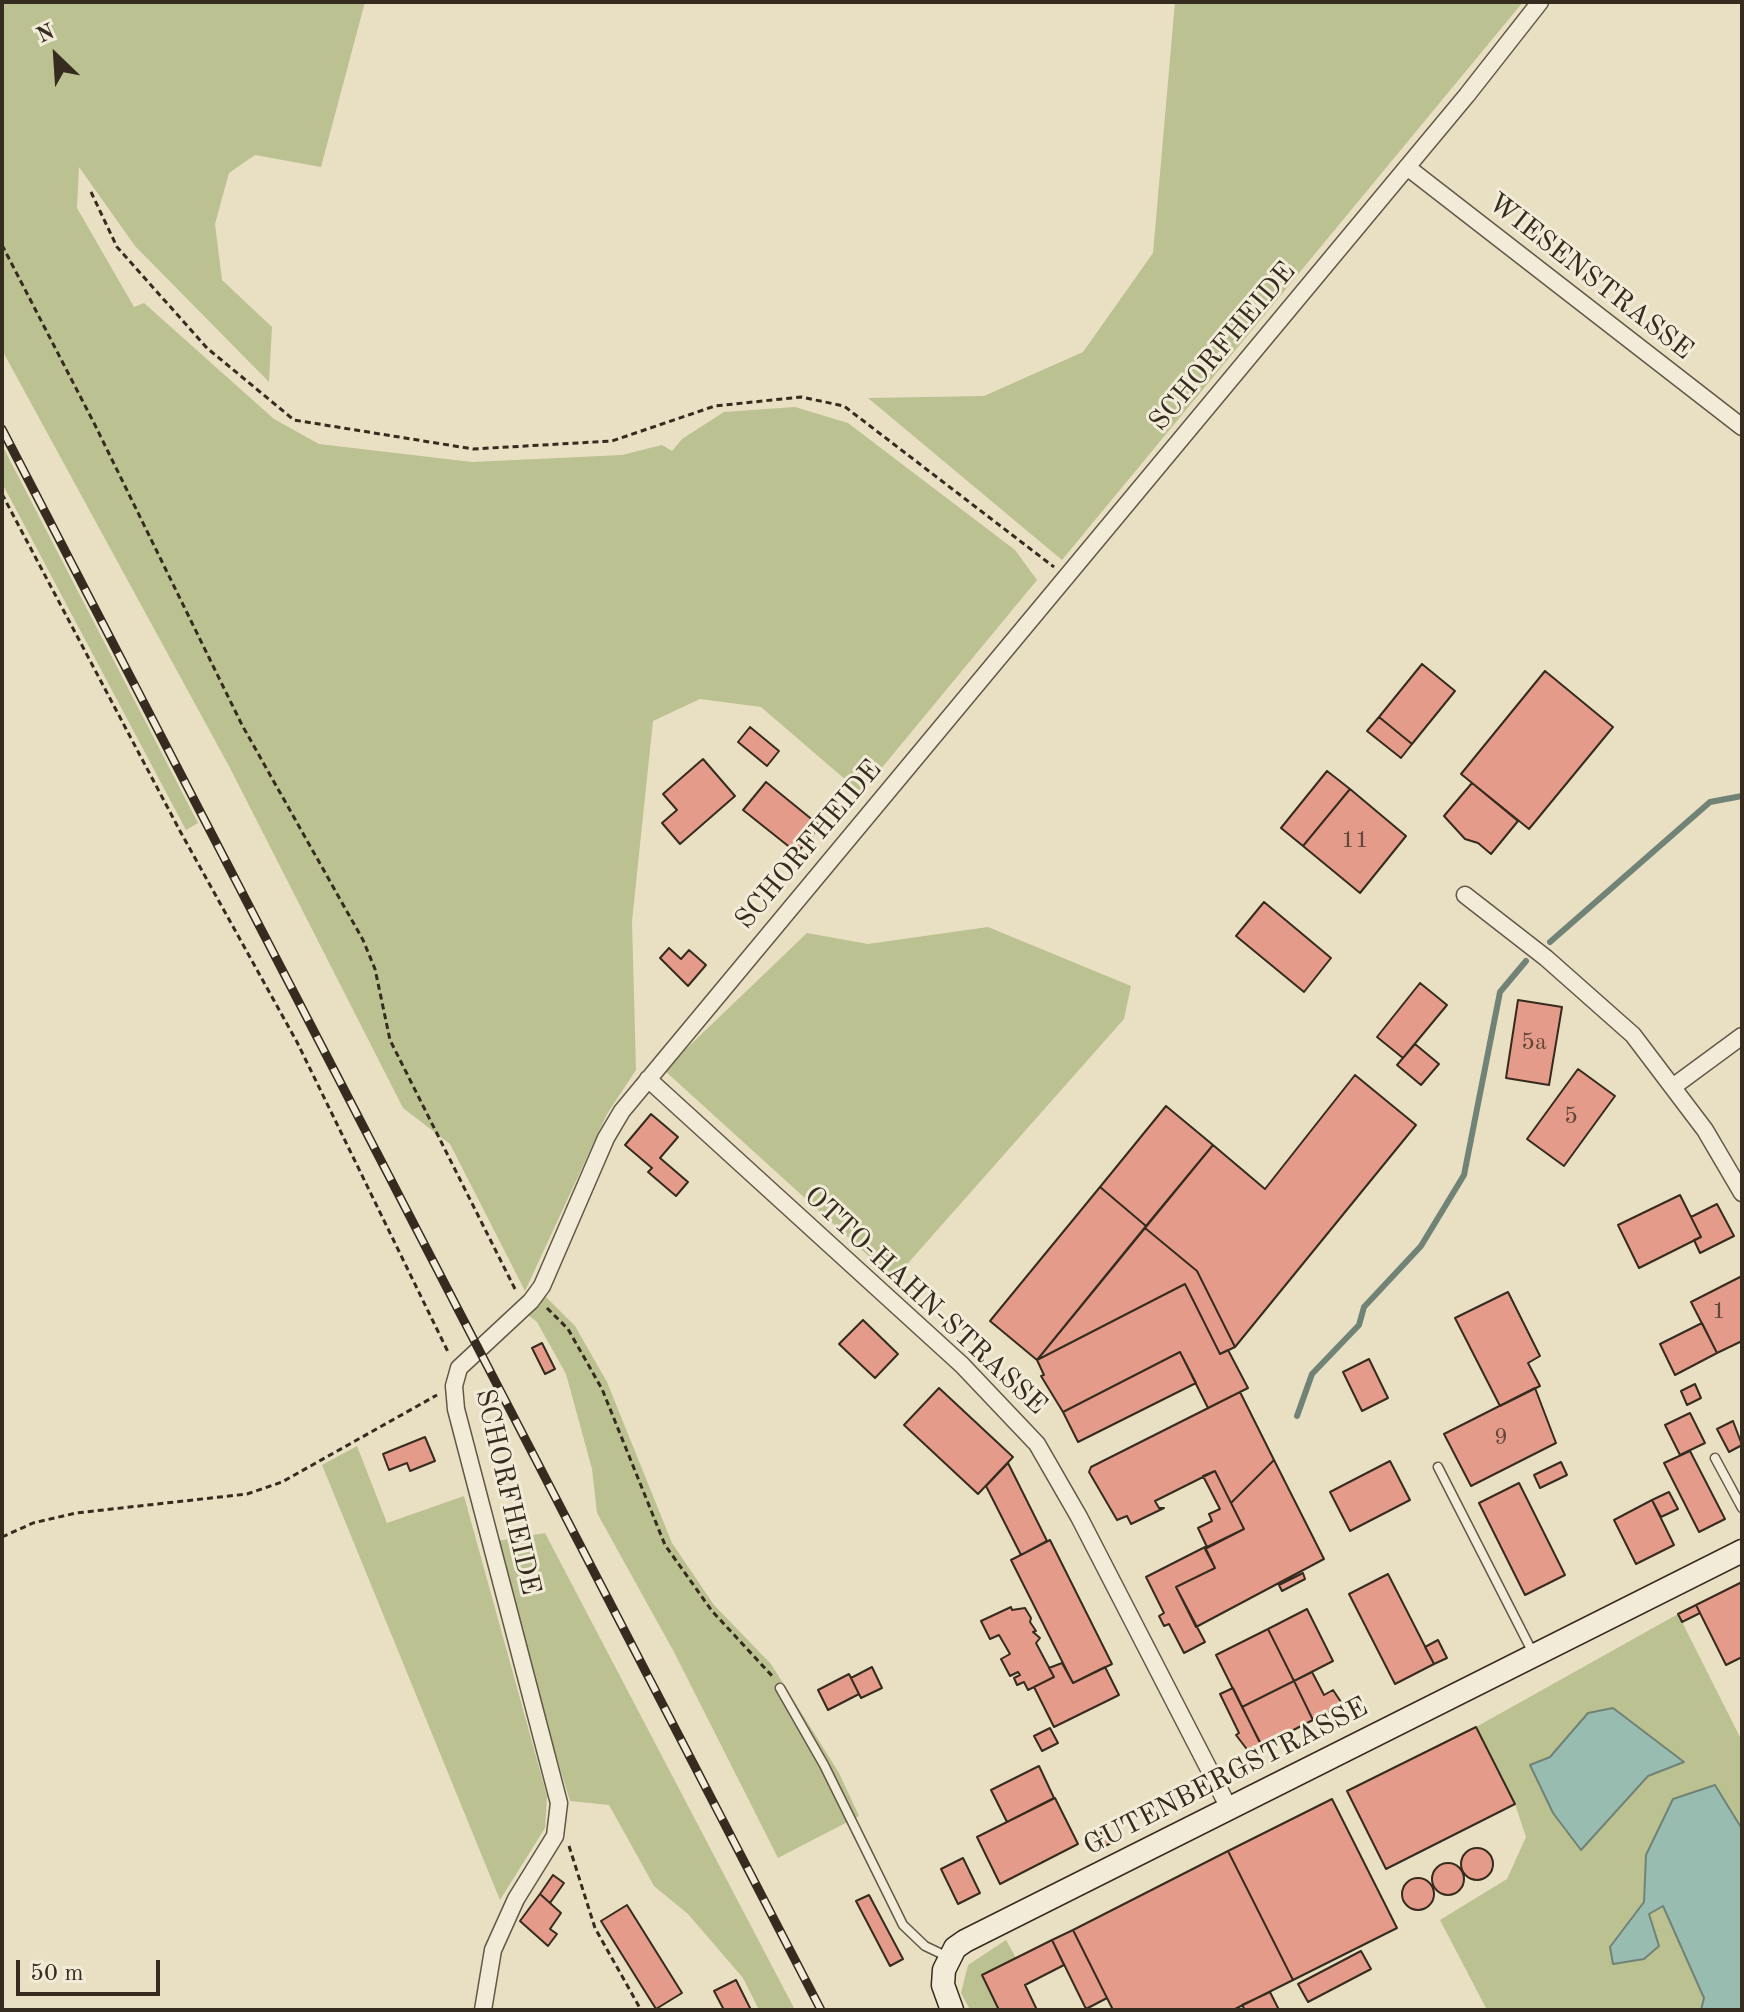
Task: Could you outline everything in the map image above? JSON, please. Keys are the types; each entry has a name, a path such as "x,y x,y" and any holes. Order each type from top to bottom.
{"street":[{"name":"SCHORFHEIDE","path":"483,2010 489,1965 500,1932 555,1836 559,1819 556,1789 456,1409 455,1381 467,1360 531,1301 555,1259 606,1138 648,1079 1407,167 1540,2"},
{"name":"WIESENSTRASSE","path":"1407,167 1742,427"},
{"path":"1465,895 1546,958 1633,1035 1674,1086 1742,1193"},
{"path":"1674,1086 1742,1036"},
{"name":"OTTO-HAHN-STRASSE","path":"648,1079 954,1357 1037,1444 1079,1517 1230,1810"},
{"name":"GUTENBERGSTRASSE","path":"949,1957 965,1941 1742,1551"},
{"path":"949,1957 943,1985 952,2010"}],"lane":[{"path":"1715,1458 1742,1508"},
{"path":"1438,1467 1534,1655"},
{"path":"780,1688 824,1765 903,1925 925,1946 949,1957"}],"path":[{"path":"91,192 117,247 147,281 207,348 294,420 473,449 612,441 715,406 801,397 844,406 1067,576"},
{"path":"2,245 95,425 242,725 363,940 375,969 390,1040 432,1119 511,1287 550,1309 560,1319 602,1389 665,1545 712,1611 769,1669 780,1688"},
{"path":"2,494 180,831 297,1042 448,1351 455,1381 282,1482 247,1494 76,1513 33,1523 2,1537"},
{"path":"555,1836 569,1846 595,1928 641,2010"}],"green space":[{"path":"2,2 365,2 321,167 255,155 229,173 215,224 222,280 272,327 269,382 135,246 79,167 77,208 134,307 144,303 274,419 319,444 472,462 622,455 662,445 672,451 682,439 724,412 795,407 848,423 1015,550 1037,580 861,793 761,707 700,699 653,721 632,921 636,1070 607,1114 525,1291 450,1144 403,1108 230,768 2,350"},
{"path":"1175,2 1523,2 1062,560 868,398 984,396 1083,352 1153,253"},
{"path":"2,445 198,823 186,830 2,483"},
{"path":"988,927 1131,986 1124,1019 894,1279 664,1070 807,933 868,944"},
{"path":"543,1294 575,1326 607,1382 672,1543 714,1605 771,1664 839,1773 859,1816 778,1858 674,1652 597,1513 592,1469 566,1374 537,1322 527,1314"},
{"path":"357,1446 387,1523 464,1496 547,1796 545,1828 500,1900 322,1465"},
{"path":"545,1533 795,2010 759,2010 743,1978 688,1914 654,1886 609,1805 570,1801 491,1542"},
{"path":"1678,1614 1742,1741 1742,2010 1487,2010 1440,1920 1507,1879 1526,1837 1515,1804 1476,1727"},
{"path":"1006,1940 1016,1958 999,2010 970,2010 961,1993 968,1965"}],"water":[{"path":"1613,1708 1684,1762 1648,1776 1581,1850 1553,1813 1530,1765 1550,1757 1588,1713"},
{"path":"1715,1785 1742,1829 1742,2010 1701,2010 1704,1998 1663,1906 1649,1914 1659,1946 1644,1959 1613,1964 1610,1947 1644,1902 1646,1855 1673,1799"}],"building":[{"path":"1422,664 1455,691 1412,744 1379,717"},
{"path":"1545,671 1613,727 1529,829 1461,774"},
{"path":"1379,717 1412,744 1401,758 1367,731"},
{"path":"750,727 779,751 767,766 738,742"},
{"path":"703,759 735,796 680,844 662,823 677,810 663,794"},
{"path":"1327,771 1350,789 1303,846 1281,828"},
{"path":"766,782 820,826 797,853 743,810"},
{"path":"1472,783 1518,821 1491,854 1478,843 1465,839 1444,816"},
{"path":"1350,789 1406,836 1360,893 1303,846"},
{"path":"1264,902 1331,958 1304,992 1236,936"},
{"path":"669,948 681,959 689,950 706,965 688,986 660,958"},
{"path":"1420,983 1447,1005 1403,1058 1377,1037"},
{"path":"1518,1000 1562,1007 1549,1085 1506,1078"},
{"path":"1415,1044 1439,1064 1421,1085 1397,1065"},
{"path":"1578,1069 1615,1096 1564,1166 1527,1139"},
{"path":"1355,1075 1416,1125 1235,1347 1197,1271 1145,1228 1213,1145 1265,1189"},
{"path":"1166,1106 1213,1145 1146,1226 1100,1187"},
{"path":"651,1114 678,1137 660,1158 688,1182 676,1196 648,1172 652,1168 625,1145"},
{"path":"1100,1187 1146,1226 1037,1360 990,1321"},
{"path":"1680,1195 1701,1237 1639,1268 1618,1225"},
{"path":"1717,1204 1734,1236 1700,1253 1694,1240 1701,1237 1691,1217"},
{"path":"1145,1228 1197,1271 1235,1347 1220,1354 1185,1284 1037,1360"},
{"path":"1742,1276 1742,1341 1717,1353 1691,1302"},
{"path":"1185,1284 1220,1354 1228,1350 1248,1388 1208,1408 1180,1352 1063,1412 1041,1376 1044,1375 1037,1360"},
{"path":"1508,1292 1540,1356 1528,1363 1540,1386 1500,1406 1455,1318"},
{"path":"863,1320 898,1354 875,1378 839,1344"},
{"path":"1702,1323 1717,1353 1675,1375 1660,1344"},
{"path":"542,1343 555,1369 545,1374 532,1348"},
{"path":"1180,1352 1196,1383 1078,1442 1063,1412"},
{"path":"1369,1359 1388,1398 1362,1411 1343,1372"},
{"path":"1695,1384 1701,1398 1687,1405 1681,1391"},
{"path":"939,1388 1013,1457 978,1494 904,1425"},
{"path":"1535,1388 1556,1443 1471,1486 1444,1434"},
{"path":"1240,1392 1274,1460 1231,1503 1215,1471 1155,1501 1159,1508 1164,1508 1131,1524 1127,1516 1117,1520 1089,1472 1091,1467"},
{"path":"1690,1413 1705,1443 1680,1455 1665,1425"},
{"path":"1733,1421 1742,1445 1729,1452 1717,1429"},
{"path":"425,1437 435,1461 410,1471 407,1463 389,1470 383,1454"},
{"path":"1690,1451 1725,1519 1699,1532 1664,1463"},
{"path":"1274,1460 1324,1559 1196,1627 1176,1587 1215,1568 1205,1549 1244,1529 1231,1503"},
{"path":"1390,1461 1410,1500 1350,1531 1330,1492"},
{"path":"1561,1462 1567,1475 1540,1488 1534,1475"},
{"path":"1008,1463 1047,1541 1021,1555 986,1486"},
{"path":"1215,1471 1244,1529 1207,1547 1198,1528 1212,1521 1209,1514 1220,1509 1203,1476"},
{"path":"1519,1483 1565,1575 1525,1595 1479,1503"},
{"path":"1669,1492 1678,1509 1661,1517 1652,1500"},
{"path":"1652,1500 1674,1545 1636,1564 1614,1520"},
{"path":"1050,1540 1112,1664 1073,1683 1011,1560"},
{"path":"1205,1547 1215,1568 1176,1587 1205,1642 1184,1653 1169,1624 1164,1626 1159,1616 1164,1613 1146,1577"},
{"path":"1303,1573 1305,1579 1282,1591 1279,1585"},
{"path":"1388,1574 1434,1664 1395,1684 1349,1594"},
{"path":"1742,1582 1742,1657 1726,1665 1696,1605"},
{"path":"1696,1605 1700,1613 1682,1622 1678,1614"},
{"path":"1011,1607 1012,1610 1025,1608 1036,1631 1033,1632 1040,1638 1036,1643 1054,1677 1028,1690 1024,1682 1017,1685 1014,1678 1020,1675 1018,1672 1010,1676 1001,1659 1010,1654 999,1635 990,1639 981,1621"},
{"path":"1307,1609 1333,1661 1294,1681 1268,1629"},
{"path":"1268,1629 1294,1681 1242,1707 1216,1655"},
{"path":"1438,1640 1447,1658 1434,1664 1425,1647"},
{"path":"1062,1663 1073,1683 1105,1667 1119,1695 1054,1727 1034,1687 1054,1677 1049,1668"},
{"path":"872,1667 882,1688 861,1698 851,1678"},
{"path":"1312,1672 1324,1695 1333,1690 1343,1705 1313,1720 1294,1681"},
{"path":"849,1674 859,1694 828,1710 818,1690"},
{"path":"1294,1681 1313,1720 1262,1746 1242,1707"},
{"path":"1233,1688 1261,1745 1249,1752 1236,1735 1239,1733 1220,1694"},
{"path":"1476,1727 1515,1804 1386,1869 1347,1791"},
{"path":"1050,1728 1058,1743 1042,1751 1034,1736"},
{"path":"1039,1766 1054,1798 1007,1822 991,1790"},
{"path":"1055,1798 1078,1844 1000,1884 977,1837"},
{"path":"1332,1799 1397,1928 1293,1980 1228,1851"},
{"path":"1105,1831 1111,1843 1100,1849 1094,1836"},
{"path":"1477,1848 1488,1853 1493,1864 1488,1875 1477,1880 1466,1875 1461,1864 1466,1853"},
{"path":"1228,1851 1293,1980 1233,2010 1113,2010 1073,1930"},
{"path":"963,1858 980,1893 958,1904 941,1869"},
{"path":"1448,1863 1459,1868 1464,1879 1459,1890 1448,1895 1437,1890 1432,1879 1437,1868"},
{"path":"553,1875 564,1883 550,1903 540,1894"},
{"path":"1418,1878 1429,1883 1434,1894 1429,1905 1418,1910 1407,1905 1402,1894 1407,1883"},
{"path":"540,1894 561,1913 550,1929 557,1934 548,1946 520,1921"},
{"path":"869,1895 903,1959 890,1966 856,1901"},
{"path":"627,1905 682,1993 656,2009 601,1921"},
{"path":"1073,1930 1107,1998 1086,2009 1052,1940"},
{"path":"1052,1940 1064,1965 1025,1985 1037,2010 999,2010 982,1975"},
{"path":"1361,1951 1371,1969 1308,2002 1298,1984"},
{"path":"736,1980 751,2010 724,2010 714,1991"},
{"path":"1270,1992 1279,2010 1245,2010 1242,2005"}],"waterway":[{"path":"1550,942 1710,802 1742,796"},
{"path":"1297,1416 1312,1374 1359,1325 1364,1307 1421,1246 1464,1175 1500,992 1526,961"}],"railway":[{"path":"2,429 821,2010"}]}
